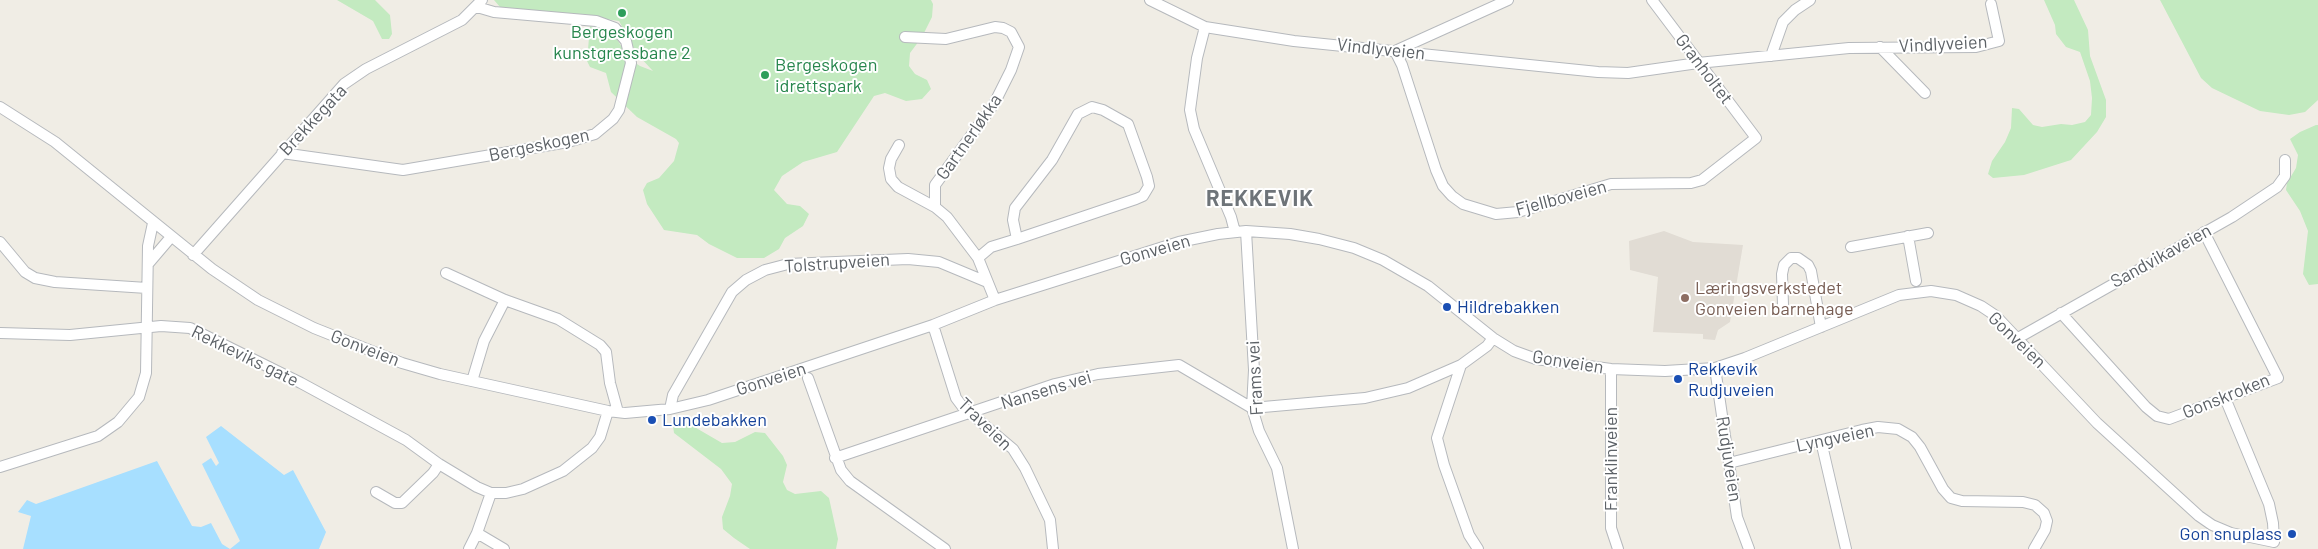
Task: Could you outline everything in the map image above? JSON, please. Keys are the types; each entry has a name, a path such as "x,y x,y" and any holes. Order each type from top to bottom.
{"street":[{"name":"Vindlyveien","path":"1150,0 1205,27 1294,41 1598,72 1628,73 1698,63 1880,47 1976,46 1998,41 1991,4"},
{"path":"1395,51 1508,0"},
{"name":"Granholtet","path":"1652,0 1756,138"},
{"path":"1771,56 1783,22 1795,10 1810,0"},
{"name":"Bergeskogen","path":"282,153 412,170 568,142 595,134 613,120 619,110 631,63 626,41 615,28 596,21 494,12 479,3"},
{"name":"Brekkegata","path":"193,255 344,84 366,69 450,27 479,3"},
{"path":"1205,27 1197,58 1190,110 1194,129 1231,216 1235,232"},
{"name":"Gartnerløkka","path":"905,37 946,39 995,28 1003,28 1011,32 1019,47 1011,70 994,104 935,185 935,207"},
{"name":"Vindlyveien","path":"1880,47 1925,93"},
{"name":"Fjellboveien","path":"1395,51 1402,64 1436,170 1443,186 1463,204 1496,214 1518,212 1611,184 1632,182 1691,184 1702,180 1756,138"},
{"name":"Gonveien","path":"0,107 55,142 193,255 258,300 314,328 402,363 472,381 613,412 670,409 708,400 933,325 995,300 1179,242 1246,231 1319,238 1354,248 1383,260 1442,296 1493,338 1514,351 1536,359 1611,369 1665,371 1714,368 1745,358 1899,295 1931,291 1956,295 1981,306 1996,316 2097,423 2199,516 2212,525 2231,533 2274,542 2269,504 2225,398"},
{"path":"978,258 992,248 1143,196 1149,186 1128,124 1116,116 1092,107 1078,114 1052,160 1015,208 1013,220 1017,239"},
{"path":"899,145 891,159 889,168 891,179 898,188 935,207 947,217 978,258 995,300"},
{"name":"Sandvikaveien","path":"2018,338 2204,232 2277,187 2285,176 2285,160"},
{"path":"0,467 98,436 118,422 130,409 142,389 146,372 148,246 153,223"},
{"name":"Frams vei","path":"1246,231 1254,370 1252,408 1259,430 1277,468 1293,549"},
{"name":"Gonskroken","path":"2061,313 2146,407 2157,416 2169,419 2278,378 2204,232"},
{"path":"1851,247 1928,233"},
{"path":"1908,236 1916,281"},
{"path":"148,264 171,238"},
{"path":"0,242 25,272 36,278 55,282 147,288"},
{"path":"1783,305 1782,274 1784,265 1791,258 1798,258 1808,265 1811,271 1821,327"},
{"name":"Tolstrupveien","path":"670,409 673,395 732,292 746,280 765,270 788,264 908,259 939,262 987,282"},
{"path":"446,273 505,300 558,319 600,345 606,352 613,412"},
{"path":"472,381 484,341 505,300"},
{"name":"Rekkeviks gate","path":"0,333 70,335 172,325 199,332 406,440 439,464 477,487 491,492 523,489 563,471 592,448 600,438 613,412"},
{"name":"Traveien","path":"933,325 956,398 962,406 1012,449 1025,468 1050,520 1053,549"},
{"path":"1252,408 1365,398 1408,388 1461,365 1487,346 1493,338"},
{"path":"1461,365 1437,438 1444,465 1469,535 1478,549"},
{"name":"Nansens vei","path":"835,458 1055,384 1098,374 1179,366 1252,408"},
{"name":"Rudjuveien","path":"1714,368 1737,517 1749,549"},
{"name":"Franklinveien","path":"1611,369 1611,528 1618,549"},
{"path":"808,378 835,458 841,470 850,481 945,549"},
{"name":"Lyngveien","path":"1729,463 1878,427 1898,430 1912,437 1920,447 1952,498 1962,502 2023,502 2035,505 2044,513 2047,521 2045,530 2034,549"},
{"path":"1821,441 1846,549"},
{"path":"376,492 395,503 402,503 433,473 439,464"},
{"path":"469,549 477,533 491,492"},
{"path":"477,533 504,549"}],"shaded area":[{"path":"1664,231 1693,242 1743,245 1730,322 1718,330 1715,340 1703,339 1703,334 1653,332 1658,277 1630,270 1629,241"}],"green space":[{"path":"337,0 375,0 390,15 392,34 389,39 382,39 373,21"},
{"path":"494,0 931,0 933,4 932,17 922,37 910,53 909,66 915,74 927,80 931,89 922,99 906,101 885,93 874,96 837,152 803,162 782,176 774,190 787,204 800,206 809,214 803,226 785,238 779,249 764,258 737,258 709,244 697,235 664,230 647,204 643,190 647,183 659,178 674,161 679,143 676,139 637,117 611,92 606,73 590,67 587,61 590,26 605,29 617,39 628,58 640,66 653,71 637,54 619,21 500,7"},
{"path":"2044,0 2074,0 2088,30 2090,56 2106,100 2106,117 2097,132 2071,160 2024,175 1993,178 1988,174 1992,161 2005,142 2011,128 2012,108 2019,109 2033,125 2042,127 2085,122 2091,115 2090,81 2080,52 2066,47 2056,34 2055,25"},
{"path":"2160,0 2318,0 2318,100 2305,112 2289,115 2260,111 2212,88 2201,78"},
{"path":"2318,125 2318,284 2309,285 2303,274 2308,231 2300,211 2286,190 2287,183 2296,168 2298,155 2290,139"},
{"path":"680,422 691,425 722,443 735,442 755,432 765,433 783,456 787,465 783,482 787,490 795,494 821,491 829,498 838,539 836,549 750,549 734,538 723,529 722,517 730,496 732,484 721,469 674,433 673,426"}],"water":[{"path":"221,426 284,475 293,470 326,532 319,549 230,549 240,541 202,464 211,458 216,466 219,463 206,437"},
{"path":"157,461 192,526 201,527 211,523 222,544 230,549 23,549 31,516 18,512 27,500 36,504"}],"place":[{"name":"Bergeskogen kunstgressbane 2","path":"622,13"},
{"name":"Bergeskogen idrettspark","path":"765,75"},
{"name":"Læringsverkstedet Gonveien barnehage","path":"1685,298"},
{"name":"Hildrebakken","path":"1447,307"},
{"name":"Rekkevik Rudjuveien","path":"1678,379"},
{"name":"Lundebakken","path":"652,420"},
{"name":"Gon snuplass","path":"2292,534"}],"district":[{"name":"REKKEVIK","path":"1260,199"}]}
